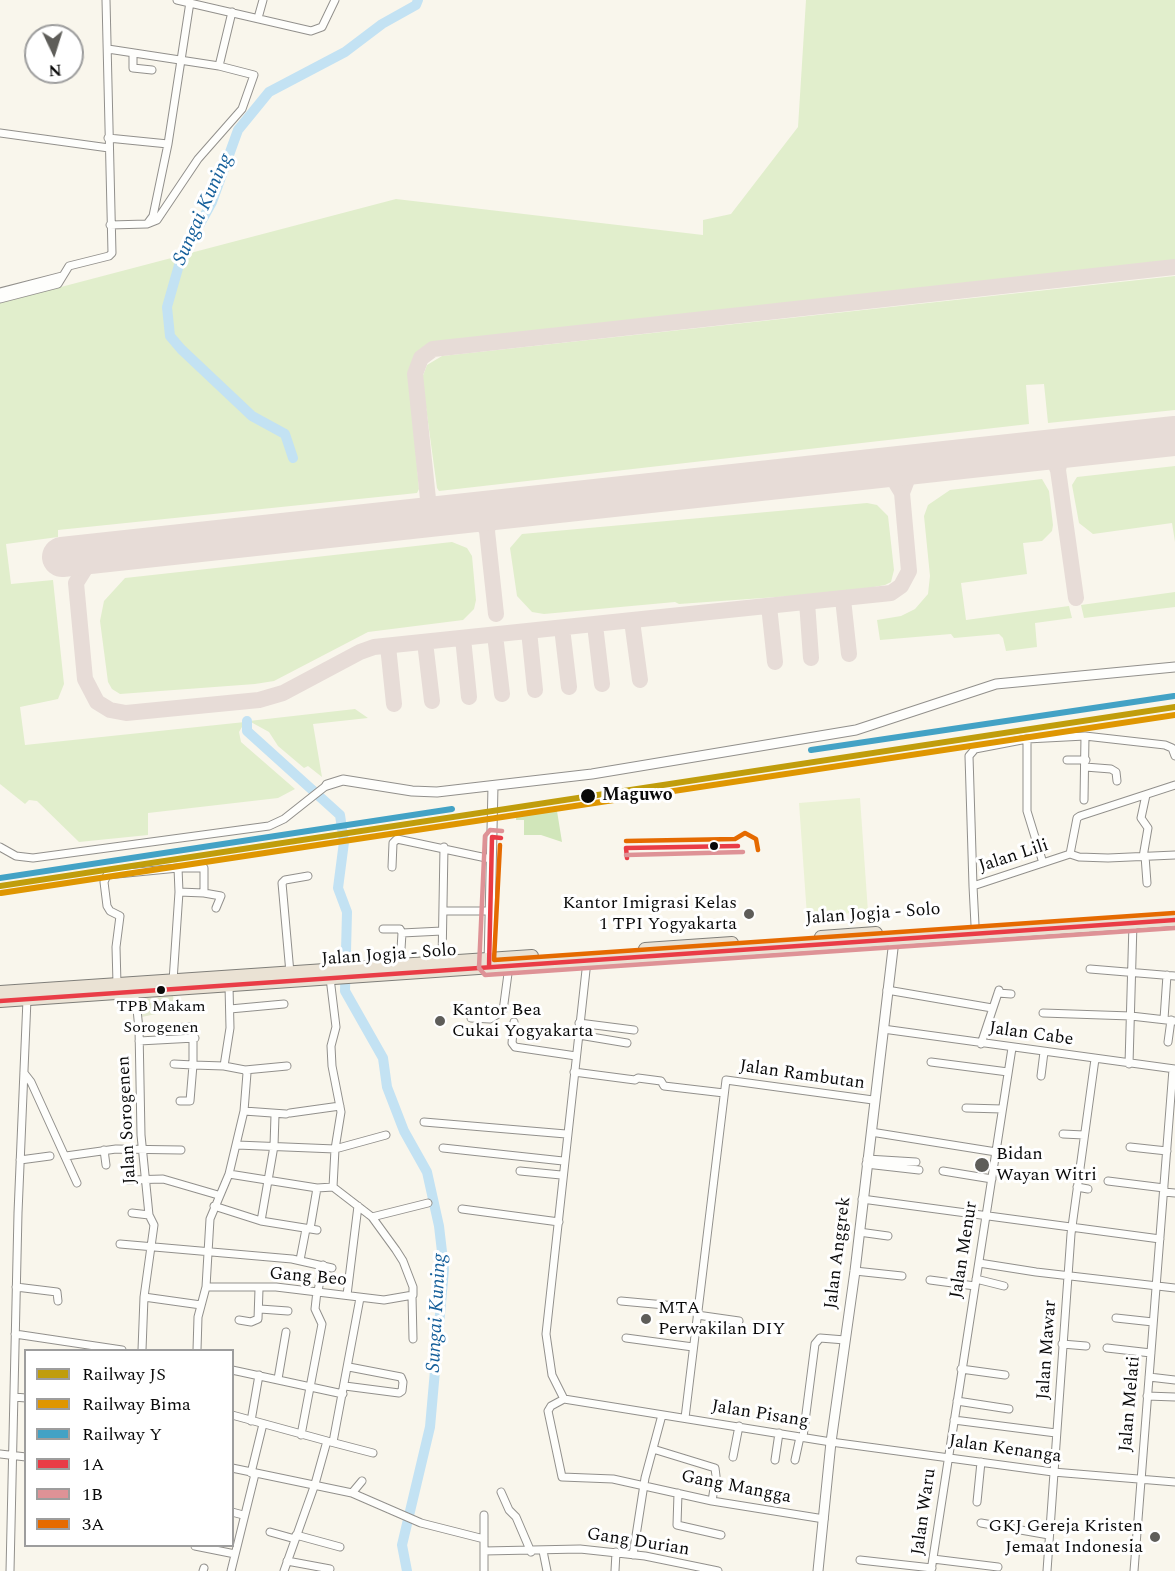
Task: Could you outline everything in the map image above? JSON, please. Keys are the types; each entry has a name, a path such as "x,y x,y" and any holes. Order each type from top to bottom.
{"highway":[{"name":"Jalan Jogja - Solo","path":"365,971 1175,912"},
{"name":"Jalan Jogja - Solo","path":"0,1001 229,986 442,962 509,966 1175,920"},
{"name":"Jalan Jogja - Solo","path":"0,992 290,973 334,975"}],"street":[{"path":"0,299 58,284 69,266 112,254 106,0"},
{"path":"177,0 304,31 318,30 327,19 335,0"},
{"path":"258,18 263,0"},
{"path":"147,224 155,208 168,144 190,3"},
{"path":"219,66 232,12"},
{"path":"108,49 219,66 253,74 247,100 231,123 198,159 157,220 147,224 110,225"},
{"path":"133,53 135,69 152,70"},
{"path":"0,133 109,148"},
{"path":"108,138 168,144"},
{"path":"0,292 62,276"},
{"path":"0,847 16,856 33,858 258,828 277,823 327,785 343,780 422,792 492,790 856,730 996,684 1175,667"},
{"path":"1084,800 1085,736"},
{"path":"973,886 970,752 975,748 1027,739 1085,736 1174,750"},
{"path":"1027,739 1027,811 1043,863"},
{"path":"1067,760 1111,769 1116,772 1117,781"},
{"name":"Jalan Lili","path":"975,925 973,886 1070,854 1077,818 1080,816 1175,785"},
{"path":"488,963 492,790"},
{"path":"1146,795 1142,818 1148,828 1144,856 1147,884"},
{"path":"392,867 395,839 444,847 491,859"},
{"path":"442,962 444,847"},
{"path":"1070,854 1079,857 1175,855"},
{"path":"173,981 179,892 178,868"},
{"path":"117,984 116,947 120,916 110,911 107,906 105,882 107,875 178,868 204,868 204,892"},
{"path":"290,973 282,884 285,880 308,876"},
{"path":"179,892 204,892 221,896 216,908"},
{"path":"443,911 489,915"},
{"path":"1129,1064 1133,923"},
{"path":"383,929 399,929 402,933 442,931"},
{"path":"400,965 402,933"},
{"name":"Jalan Anggrek","path":"818,1571 831,1442 855,1271 873,1100 894,940"},
{"path":"564,1399 552,1375 546,1334 559,1222 561,1175 587,961"},
{"path":"471,1018 490,1019 503,1011 509,966"},
{"path":"1090,969 1171,975 1168,1042"},
{"path":"333,1187 340,1106 332,1065 331,1046 336,1027 334,975"},
{"path":"224,1066 230,1009 229,986"},
{"path":"887,990 992,1008"},
{"path":"981,1044 998,991 1011,994"},
{"name":"Jalan Sorogenen","path":"131,992 136,1000 139,1029 139,1092 143,1149 149,1215 154,1225 144,1297 142,1349"},
{"path":"10,1571 16,1287 27,999"},
{"path":"230,1009 284,1004"},
{"path":"1043,1012 1170,1020"},
{"path":"514,1022 515,1047 576,1056"},
{"path":"579,1023 634,1030"},
{"path":"139,1029 189,1025 194,1028 194,1065 190,1101 180,1101"},
{"name":"Jalan Cabe","path":"883,1029 1174,1069"},
{"path":"579,1035 627,1043"},
{"path":"139,1041 195,1038"},
{"name":"Jalan Menur","path":"948,1457 1012,1048"},
{"path":"1041,1076 1044,1052"},
{"name":"Jalan Mawar","path":"1047,1571 1072,1229 1095,1059"},
{"path":"931,1062 1008,1072"},
{"path":"174,1064 224,1066 245,1070 287,1066"},
{"name":"Jalan Melati","path":"1134,1571 1135,1516 1149,1377 1167,1151 1173,1107 1174,1069"},
{"path":"197,1349 201,1305 206,1287 206,1254 214,1206 229,1174 237,1145 244,1111 245,1070"},
{"path":"574,1072 661,1081 664,1086 724,1093 685,1418"},
{"path":"24,1076 66,1156 77,1183"},
{"name":"Jalan Rambutan","path":"724,1093 726,1080 873,1100"},
{"path":"244,1111 274,1115 340,1106"},
{"path":"966,1108 1002,1109"},
{"path":"261,1221 274,1146 274,1115"},
{"path":"424,1122 566,1134"},
{"path":"871,1132 996,1152"},
{"path":"1063,1134 1084,1135"},
{"path":"237,1145 335,1149 386,1135"},
{"path":"1130,1147 1167,1151"},
{"path":"443,1148 563,1161"},
{"path":"66,1156 104,1150 181,1150"},
{"path":"104,1150 106,1165"},
{"path":"20,1160 50,1156"},
{"path":"867,1161 918,1166"},
{"path":"520,1171 561,1175"},
{"path":"943,1171 992,1179"},
{"path":"229,1174 269,1182 317,1188 333,1187 372,1217 404,1261 413,1287 410,1297 412,1339"},
{"path":"128,1180 163,1179 218,1195"},
{"path":"1108,1181 1175,1193"},
{"path":"1077,1187 1088,1189"},
{"path":"300,1260 311,1229 317,1188"},
{"path":"862,1199 986,1218 1160,1239"},
{"path":"372,1217 428,1203"},
{"path":"214,1206 261,1221 311,1229"},
{"path":"347,1295 358,1206"},
{"path":"462,1209 559,1222"},
{"path":"132,1214 149,1215"},
{"path":"859,1232 888,1236"},
{"path":"120,1244 206,1254 244,1254 300,1260 332,1268"},
{"path":"979,1263 1175,1288"},
{"path":"302,1435 322,1324 315,1309 323,1265"},
{"path":"855,1271 902,1276"},
{"path":"930,1280 1004,1286"},
{"path":"16,1287 57,1292 58,1301"},
{"name":"Gang Beo","path":"206,1287 260,1289 276,1287 384,1300 410,1297"},
{"path":"239,1320 256,1322 260,1309 260,1289"},
{"path":"144,1297 201,1305"},
{"path":"284,1571 330,1442 349,1367 360,1298"},
{"path":"621,1301 698,1311 739,1321"},
{"path":"260,1309 288,1311"},
{"path":"1116,1318 1153,1322"},
{"path":"278,1380 286,1332"},
{"path":"15,1334 113,1349"},
{"path":"626,1338 693,1347"},
{"path":"795,1460 801,1437 815,1344 820,1338 845,1340"},
{"path":"1062,1344 1086,1346"},
{"path":"1107,1348 1151,1353"},
{"path":"234,1370 311,1387 399,1393 402,1391 403,1382 400,1377 349,1367"},
{"path":"961,1369 1005,1375"},
{"path":"252,1421 259,1375"},
{"path":"1149,1377 1175,1380"},
{"path":"1147,1396 1175,1397"},
{"path":"14,1397 24,1398"},
{"name":"Jalan Pisang","path":"564,1399 739,1425 831,1442"},
{"name":"Gang Mangga","path":"564,1399 551,1406 548,1411 562,1477 613,1479 712,1501 824,1519"},
{"path":"957,1401 1010,1409"},
{"path":"633,1555 634,1522 662,1415"},
{"path":"234,1416 373,1453"},
{"path":"954,1420 1056,1433"},
{"path":"231,1571 263,1424"},
{"path":"733,1457 739,1425"},
{"path":"775,1460 779,1433"},
{"name":"Jalan Kenanga","path":"831,1442 1053,1472 1175,1482"},
{"path":"653,1449 715,1468 712,1501"},
{"path":"0,1454 24,1456"},
{"name":"Jalan Waru","path":"932,1570 948,1457"},
{"path":"977,1502 981,1462"},
{"path":"234,1469 352,1493 422,1523 484,1539"},
{"path":"352,1493 362,1481"},
{"path":"501,1491 509,1510 516,1517 531,1552"},
{"path":"678,1493 677,1525 721,1534"},
{"path":"234,1513 243,1515"},
{"path":"484,1515 484,1571"},
{"path":"981,1523 1049,1535"},
{"path":"270,1532 340,1547"},
{"path":"204,1547 235,1554"},
{"name":"Gang Durian","path":"484,1551 531,1552 580,1549 616,1552 700,1570 718,1571"},
{"path":"547,1571 548,1551"},
{"path":"615,1571 616,1552"},
{"path":"933,1559 998,1568"},
{"path":"860,1560 932,1570"},
{"path":"287,1561 330,1569"}],"green space":[{"path":"806,0 1175,0 1175,262 437,342 422,349 409,370 419,489 417,493 58,530 58,537 6,544 11,584 53,580 64,684 58,699 20,707 25,745 245,722 239,732 241,742 295,789 278,798 148,813 148,835 79,842 37,801 29,800 25,804 0,784 0,303 396,199 703,235 703,220 731,214 798,127"},
{"path":"1175,276 1175,410 1048,423 1044,384 1026,385 1029,424 439,491 437,488 422,378 427,365 442,356"},
{"path":"1175,466 1175,542 1172,523 1093,534 1079,523 1072,485 1077,477"},
{"path":"1042,479 1049,491 1052,531 1042,541 1023,543 1027,574 961,583 966,620 1069,606 1072,618 1035,623 1037,647 1006,651 1003,638 999,634 954,638 951,634 880,640 877,620 901,616 915,609 928,594 930,576 924,516 928,505 950,490"},
{"path":"867,503 877,505 888,516 894,570 891,582 885,585 847,592 679,604 675,602 544,614 532,612 517,596 510,548 522,534"},
{"path":"452,542 467,548 472,556 476,600 474,609 463,620 368,632 274,681 120,694 112,689 108,682 100,621 104,601 125,578"},
{"path":"1175,592 1175,607 1084,618 1081,605"},
{"path":"355,709 368,718 313,724 322,777 308,766 304,768 278,746 269,732 249,721"},
{"path":"860,798 868,912 807,916 799,803"},
{"path":"557,811 562,842 541,835 524,835 524,820 516,820 516,817"},
{"path":"173,996 175,1010 137,1018 134,999"}],"waterway":[{"name":"Sungai Kuning","path":"293,458 285,434 252,416 170,336 167,307 181,258 212,202 238,130 269,92 345,52 382,24 416,5 418,0"},
{"name":"Sungai Kuning","path":"247,721 247,731 340,815 344,842 338,888 347,912 345,991 383,1058 387,1087 404,1131 427,1172 439,1226 444,1269 430,1427 402,1545 407,1571"}],"taxiway":[{"path":"413,519 425,512 428,499 415,374 421,358 433,349 1175,267"},
{"path":"1058,470 1061,455 1073,447"},
{"path":"1039,451 1052,456 1058,470 1076,598"},
{"path":"902,493 910,472 926,463"},
{"path":"117,551 97,558 86,567 76,583 85,679 97,702 110,710 126,713 259,700 283,693 360,652 374,647 891,593 901,586 909,571 902,493 893,478 871,469"},
{"path":"428,499 434,511 446,516"},
{"path":"496,614 487,531 490,517 501,510"},
{"path":"466,513 482,521 487,531"},
{"path":"843,599 849,654"},
{"path":"807,602 811,658"},
{"path":"769,606 775,662"},
{"path":"632,621 640,680"},
{"path":"595,625 602,684"},
{"path":"562,628 569,687"},
{"path":"529,631 535,690"},
{"path":"495,635 502,694"},
{"path":"463,638 469,697"},
{"path":"425,642 432,701"},
{"path":"388,646 394,704"}],"runway":[{"path":"62,557 1175,436"}],"rail line":[{"name":"Y","path":"811,750 1174,696"},
{"name":"JS","path":"0,886 1175,707"},
{"name":"Bima","path":"1,893 1175,715"},
{"name":"Y","path":"0,878 452,809"}],"transit line":[{"name":"1B","path":"502,831 490,830 485,836 479,968 485,975 1175,928"},
{"name":"3A","path":"626,841 735,839 745,833 756,839 758,850"},
{"name":"1A","path":"489,967 492,837 501,838"},
{"name":"3A","path":"500,845 494,960 1174,913"},
{"name":"1A","path":"627,858 626,848 738,846"},
{"name":"1B","path":"626,855 743,852"},
{"name":"1A","path":"0,1001 1175,920"}],"place":[{"name":"Maguwo","path":"588,796"},
{"name":"Kantor Imigrasi Kelas 1 TPI Yogyakarta","path":"749,914"},
{"name":"TPB Makam Sorogenen","path":"161,990"},
{"name":"Kantor Bea Cukai Yogyakarta","path":"440,1021"},
{"name":"Bidan Wayan Witri","path":"982,1165"},
{"name":"MTA Perwakilan DIY","path":"646,1319"},
{"name":"GKJ Gereja Kristen Jemaat Indonesia","path":"1155,1537"}]}
